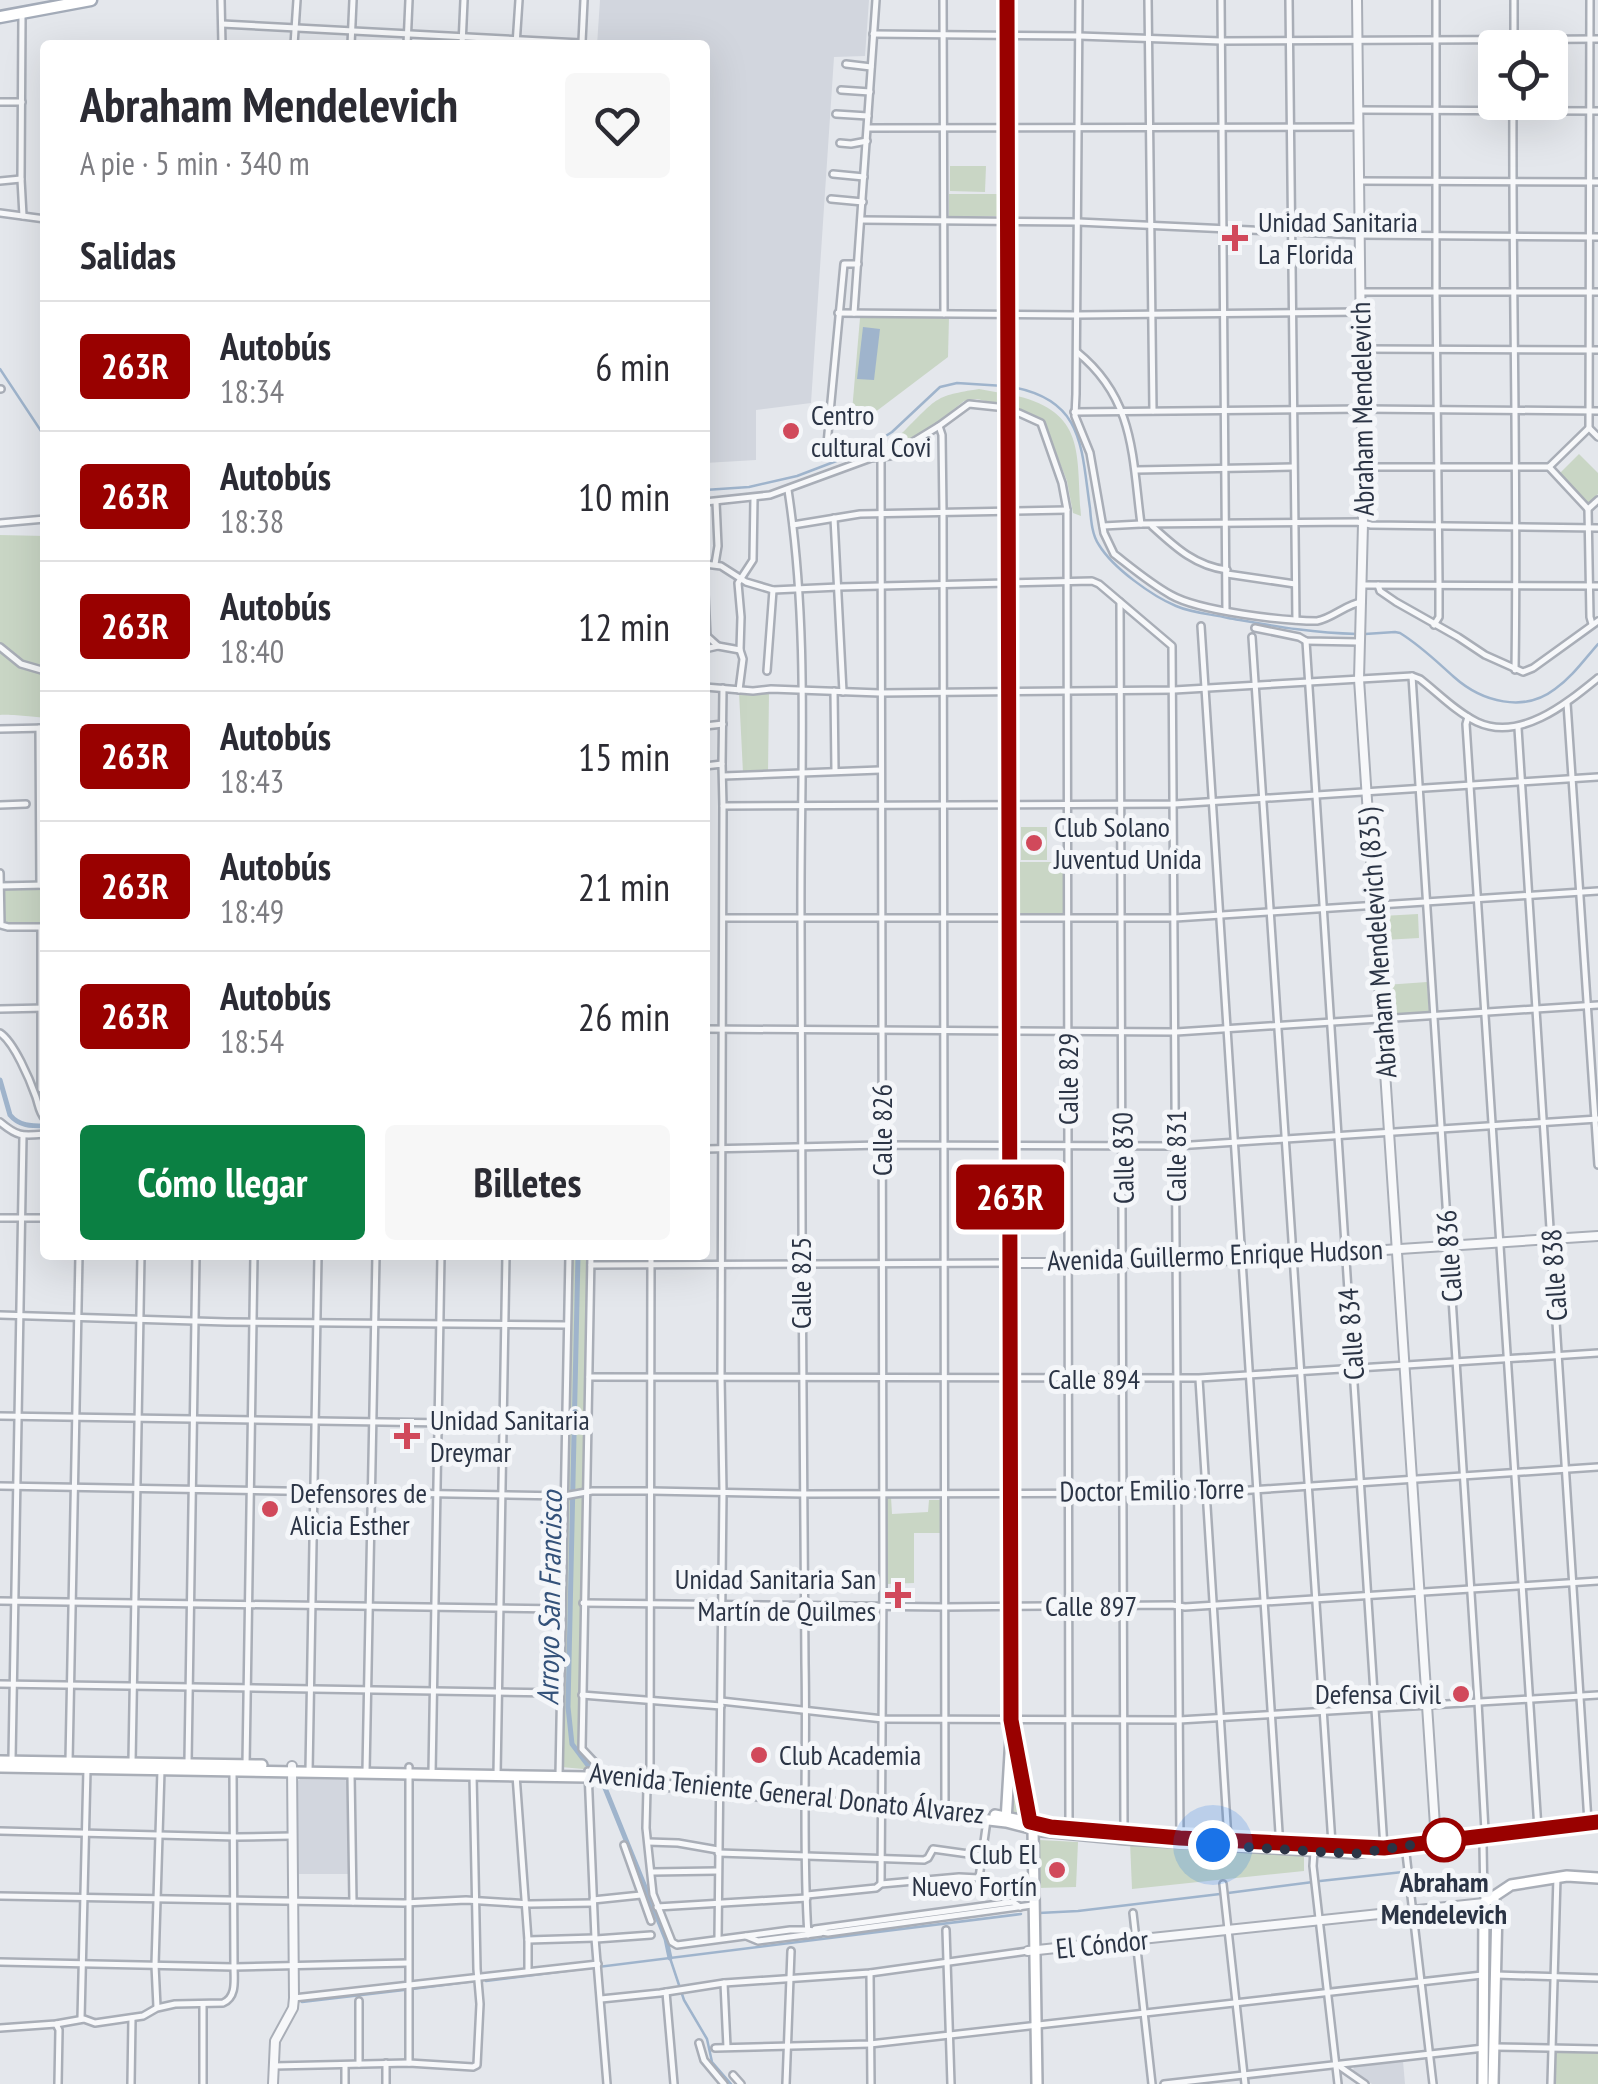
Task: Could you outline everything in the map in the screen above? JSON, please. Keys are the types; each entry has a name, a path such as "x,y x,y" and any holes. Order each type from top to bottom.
{"main road":[{"path":"0,17 91,0"},
{"path":"1007,0 1011,1606 1007,1820"},
{"path":"1011,1720 1030,1826 1026,1906 1034,2084"},
{"name":"Avenida Teniente General Donato Álvarez","path":"0,1764 132,1762 232,1771 588,1774 1007,1820"},
{"name":"Avenida Teniente General Donato Álvarez","path":"12,1764 87,1769 246,1765 292,1769"},
{"name":"Avenida Teniente General Donato Álvarez","path":"309,1769 366,1770"},
{"name":"Avenida Teniente General Donato Álvarez","path":"432,1771 559,1773"},
{"name":"Avenida Teniente General Donato Álvarez","path":"883,1806 945,1809 1030,1826 1180,1841 1332,1849 1384,1848 1593,1823"},
{"name":"Avenida Teniente General Donato Álvarez","path":"1030,1826 1180,1841 1228,1840 1314,1851 1332,1849"},
{"name":"El Cóndor","path":"1489,1900 1511,1885 1556,1878 1598,1878"},
{"path":"1489,1900 1489,2047 1493,2084"},
{"path":"1483,2084 1489,2047"}],"street":[{"path":"221,0 222,40"},
{"path":"294,40 297,0"},
{"path":"351,40 353,0"},
{"path":"407,40 409,0"},
{"path":"462,40 464,0"},
{"path":"516,40 518,0"},
{"path":"582,40 584,0"},
{"path":"854,313 876,0"},
{"path":"943,0 944,314"},
{"path":"1079,0 1074,412 1094,466 1106,540 1114,554 1169,594 1188,602 1296,620 1320,620 1362,602"},
{"path":"1148,0 1153,411"},
{"path":"1221,0 1226,610"},
{"path":"1289,0 1296,620"},
{"name":"Abraham Mendelevich","path":"1358,0 1362,640"},
{"path":"1434,625 1439,617 1440,468 1436,0"},
{"path":"1514,0 1514,30"},
{"path":"1363,468 1548,467 1589,428 1589,182 1594,40 1590,0"},
{"path":"22,13 23,216"},
{"path":"222,24 407,34 448,40"},
{"path":"873,34 1478,39"},
{"path":"1568,40 1594,40"},
{"path":"846,64 871,66"},
{"path":"841,90 870,92"},
{"path":"0,102 22,102"},
{"path":"1359,110 1478,111"},
{"path":"1568,110 1598,111"},
{"path":"836,114 868,116"},
{"path":"1513,120 1514,670"},
{"path":"868,128 1359,127"},
{"path":"840,143 867,142"},
{"path":"833,174 864,177"},
{"path":"0,181 21,179"},
{"path":"1359,182 1598,182"},
{"path":"832,198 862,202"},
{"path":"0,213 40,218"},
{"path":"862,220 1078,222 1360,235 1598,237"},
{"path":"827,444 844,264 858,264"},
{"path":"1360,292 1598,292"},
{"path":"838,312 1361,312"},
{"path":"1362,349 1598,350"},
{"path":"1077,352 1104,378 1122,412 1136,470 1141,524"},
{"path":"710,502 788,490 872,458 895,454 968,404 1007,408"},
{"name":"Calle 829","path":"1007,408 1041,423 1067,510 1069,1828"},
{"path":"1074,412 1598,411"},
{"path":"939,426 943,512 945,1809"},
{"path":"1589,428 1598,437"},
{"name":"Calle 826","path":"881,458 881,1884"},
{"path":"1136,470 1294,467"},
{"path":"1378,585 1382,593 1434,625 1514,670 1529,670 1595,622 1589,586 1588,509 1548,467"},
{"name":"Calle 825","path":"788,490 800,589 803,772 800,1263 809,1932"},
{"path":"739,690 743,660 738,588 754,556 754,498"},
{"path":"1588,509 1598,500"},
{"path":"715,564 716,502"},
{"path":"792,525 881,514 1067,510"},
{"path":"834,518 843,692"},
{"path":"0,523 40,519"},
{"path":"1103,526 1357,522 1598,528"},
{"path":"1150,524 1186,556 1214,568 1296,584"},
{"path":"710,564 728,569 750,584 773,590 1096,582 1120,602"},
{"path":"1363,585 1598,586"},
{"path":"767,672 773,590"},
{"name":"Calle 831","path":"1120,602 1173,648 1180,1841"},
{"name":"Calle 830","path":"1120,602 1124,1833"},
{"path":"1201,626 1280,1846"},
{"path":"1255,628 1306,641 1362,640"},
{"path":"1252,637 1332,1849"},
{"path":"710,640 718,646"},
{"name":"Abraham Mendelevich (835)","path":"1362,640 1359,680 1397,1248"},
{"name":"Calle 834","path":"1306,641 1384,1848"},
{"path":"0,646 22,664 40,669"},
{"path":"710,648 740,650"},
{"path":"710,687 880,693 1174,690 1412,676 1483,725 1518,728 1567,703 1598,678"},
{"name":"Calle 836","path":"1412,676 1489,1900"},
{"path":"718,1939 724,688"},
{"path":"834,691 835,770"},
{"path":"1567,703 1598,1165"},
{"path":"1468,717 1538,1829"},
{"path":"710,725 723,724"},
{"path":"0,729 40,728"},
{"name":"Calle 838","path":"1518,728 1573,1582 1593,1823"},
{"path":"710,765 722,764"},
{"path":"722,776 880,770"},
{"path":"723,806 1174,804 1598,777"},
{"path":"0,805 26,804"},
{"path":"0,873 0,923 6,927 40,927"},
{"path":"0,886 40,886"},
{"path":"724,918 1175,918 1598,891"},
{"path":"710,1029 1176,1032 1598,1006"},
{"path":"0,1009 40,1008"},
{"path":"0,1033 8,1038 40,1090"},
{"path":"710,1149 1176,1146 1596,1119"},
{"path":"0,1122 14,1133 40,1134"},
{"path":"12,1764 24,1136"},
{"path":"0,1218 40,1218"},
{"name":"Avenida Guillermo Enrique Hudson","path":"591,1265 1177,1263 1598,1236"},
{"path":"1397,1248 1436,1841"},
{"path":"70,1762 79,1260"},
{"path":"132,1762 141,1260"},
{"path":"188,1767 196,1260"},
{"path":"246,1765 254,1260"},
{"path":"309,1769 318,1260"},
{"path":"366,1770 376,1260"},
{"path":"432,1771 441,1260"},
{"path":"497,1772 506,1260"},
{"path":"559,1773 569,1260"},
{"path":"591,1260 582,1749 604,1776"},
{"path":"651,1260 646,1828 653,1894 672,1942 678,1945 746,1936 758,1941 822,1927 932,1917"},
{"path":"0,1314 253,1322 567,1325"},
{"name":"Calle 894","path":"589,1377 1177,1379 1598,1352"},
{"path":"1199,1378 1228,1840"},
{"path":"0,1416 566,1425"},
{"name":"Doctor Emilio Torre","path":"0,1486 564,1496 651,1491 1206,1493 1598,1467"},
{"name":"Calle 897","path":"583,1603 1179,1607 1598,1580"},
{"path":"0,1601 562,1610"},
{"path":"0,1684 560,1694"},
{"path":"582,1695 721,1703 883,1719 946,1720 1178,1720 1598,1695"},
{"path":"81,2019 87,1769"},
{"path":"273,2084 275,2041 293,2008 294,1998 292,1769"},
{"path":"157,2008 161,1770"},
{"path":"409,1770 409,2063"},
{"path":"0,2028 81,2019 95,2023 132,2018 175,2004 226,2003 234,1992 232,1771"},
{"path":"351,1772 354,1902"},
{"path":"273,2066 477,2064 479,1976 473,1774"},
{"path":"588,1774 593,1901 608,2084"},
{"path":"516,1775 528,1971"},
{"path":"658,1907 980,1877 988,1820"},
{"path":"0,1832 292,1836"},
{"path":"648,1842 805,1856 924,1860 932,1849 983,1856"},
{"path":"624,1845 651,1922"},
{"path":"1405,1845 1433,2084"},
{"path":"1314,1851 1338,2084"},
{"path":"652,1872 717,1872"},
{"path":"1551,2084 1556,1878"},
{"path":"1222,1884 1245,2084"},
{"path":"0,1896 525,1903 641,1895"},
{"name":"El Cóndor","path":"601,1999 724,1982 870,1973 1030,1951 1489,1900"},
{"path":"809,1932 1026,1906"},
{"path":"1133,1913 1152,2084"},
{"path":"946,1930 951,2084"},
{"path":"528,1940 651,1935"},
{"path":"786,2084 791,1951"},
{"path":"0,1962 234,1967 408,1963"},
{"path":"294,1998 528,1971 598,1967"},
{"path":"870,1973 870,2084"},
{"path":"714,2048 870,2044 1421,1980 1490,1975 1598,1978"},
{"path":"724,1982 727,2047"},
{"path":"669,1991 674,2084"},
{"path":"359,2064 360,2001"},
{"path":"203,2004 203,2084"},
{"path":"131,2084 132,2018"},
{"path":"56,2024 58,2084"},
{"path":"700,2043 707,2065 724,2084"},
{"path":"1164,2084 1489,2047 1598,2049"},
{"path":"386,2064 386,2084"},
{"path":"1336,2064 1365,2084"},
{"path":"345,2066 345,2084"},
{"path":"733,2075 742,2084"}],"shaded area":[{"path":"600,0 869,0 865,56 834,57 811,403 756,410 756,460 710,463 710,40 597,40"},
{"path":"300,1779 348,1782 348,1874 296,1874"},
{"path":"1403,2061 1405,2084 1372,2084 1353,2070 1354,2067"}],"green space":[{"path":"950,166 986,166 985,192 950,191"},
{"path":"949,194 1000,194 1000,216 949,217"},
{"path":"949,317 948,357 870,416 851,423 860,318"},
{"path":"979,389 1001,393 1003,405 977,399 964,401 910,444 891,454 883,451 938,400"},
{"path":"1017,396 1056,413 1067,426 1077,456 1081,516 1073,513 1067,481 1044,422 1016,408"},
{"path":"1579,454 1598,473 1598,494 1588,504 1559,474"},
{"path":"0,535 40,536 40,718 0,715"},
{"path":"739,692 769,692 768,773 743,773"},
{"name":"Club Solano Juventud Unida","path":"1021,827 1047,827 1047,860 1021,860"},
{"path":"1014,862 1064,862 1063,914 1014,914"},
{"path":"4,889 40,889 40,923 4,924"},
{"path":"1418,914 1419,938 1384,940 1382,916"},
{"path":"1427,982 1429,1012 1387,1015 1385,985"},
{"path":"570,1260 588,1260 579,1746 594,1770 561,1767"},
{"path":"886,1497 891,1497 892,1514 928,1512 929,1500 942,1500 942,1533 914,1533 914,1583 886,1584"},
{"path":"1014,1752 1025,1817 1009,1813"},
{"name":"Club El Nuevo Fortín","path":"1039,1840 1078,1842 1076,1887 1037,1888"},
{"path":"1130,1842 1304,1854 1304,1871 1132,1889"},
{"path":"1555,2051 1598,2052 1598,2084 1554,2084"}],"water":[{"path":"863,327 880,329 874,380 857,379"}],"waterway":[{"path":"0,369 40,429"},
{"path":"710,490 749,487 797,476 860,452 892,432 940,387 957,383 1004,386"},
{"path":"1012,387 1036,393 1066,415 1080,446 1097,541 1123,572 1145,588 1195,612 1292,629 1357,634"},
{"path":"1365,634 1400,633 1465,686 1490,698 1517,702 1530,701 1555,689 1598,644"},
{"name":"Arroyo San Francisco","path":"0,1080 10,1115 26,1125 40,1126"},
{"name":"Arroyo San Francisco","path":"578,1260 568,1707 572,1744 605,1788 666,1939 670,1958"},
{"path":"1320,1881 1403,1872"},
{"path":"1228,1893 1313,1882"},
{"path":"1039,1913 1220,1894"},
{"path":"486,1981 1021,1914"},
{"name":"Arroyo San Francisco","path":"670,1958 684,2000 707,2039 712,2062 731,2084"},
{"path":"412,1989 475,1981"},
{"path":"302,2002 404,1990"}],"bus line":[{"name":"263R","path":"1007,0 1011,1720 1030,1822 1180,1838 1384,1848 1598,1822"}],"place":[{"name":"Unidad Sanitaria La Florida","path":"1235,238"},
{"name":"Centro cultural Covi","path":"791,431"},
{"name":"Club Solano Juventud Unida","path":"1034,843"},
{"name":"Unidad Sanitaria Dreymar","path":"407,1436"},
{"name":"Defensores de Alicia Esther","path":"270,1509"},
{"name":"Unidad Sanitaria San Martín de Quilmes","path":"898,1595"},
{"name":"Defensa Civil","path":"1461,1694"},
{"name":"Club Academia","path":"759,1755"},
{"name":"Abraham Mendelevich","path":"1444,1840"},
{"name":"Club El Nuevo Fortín","path":"1057,1870"}],"route":[{"path":"1213,1845 1354,1854 1444,1840"}]}
